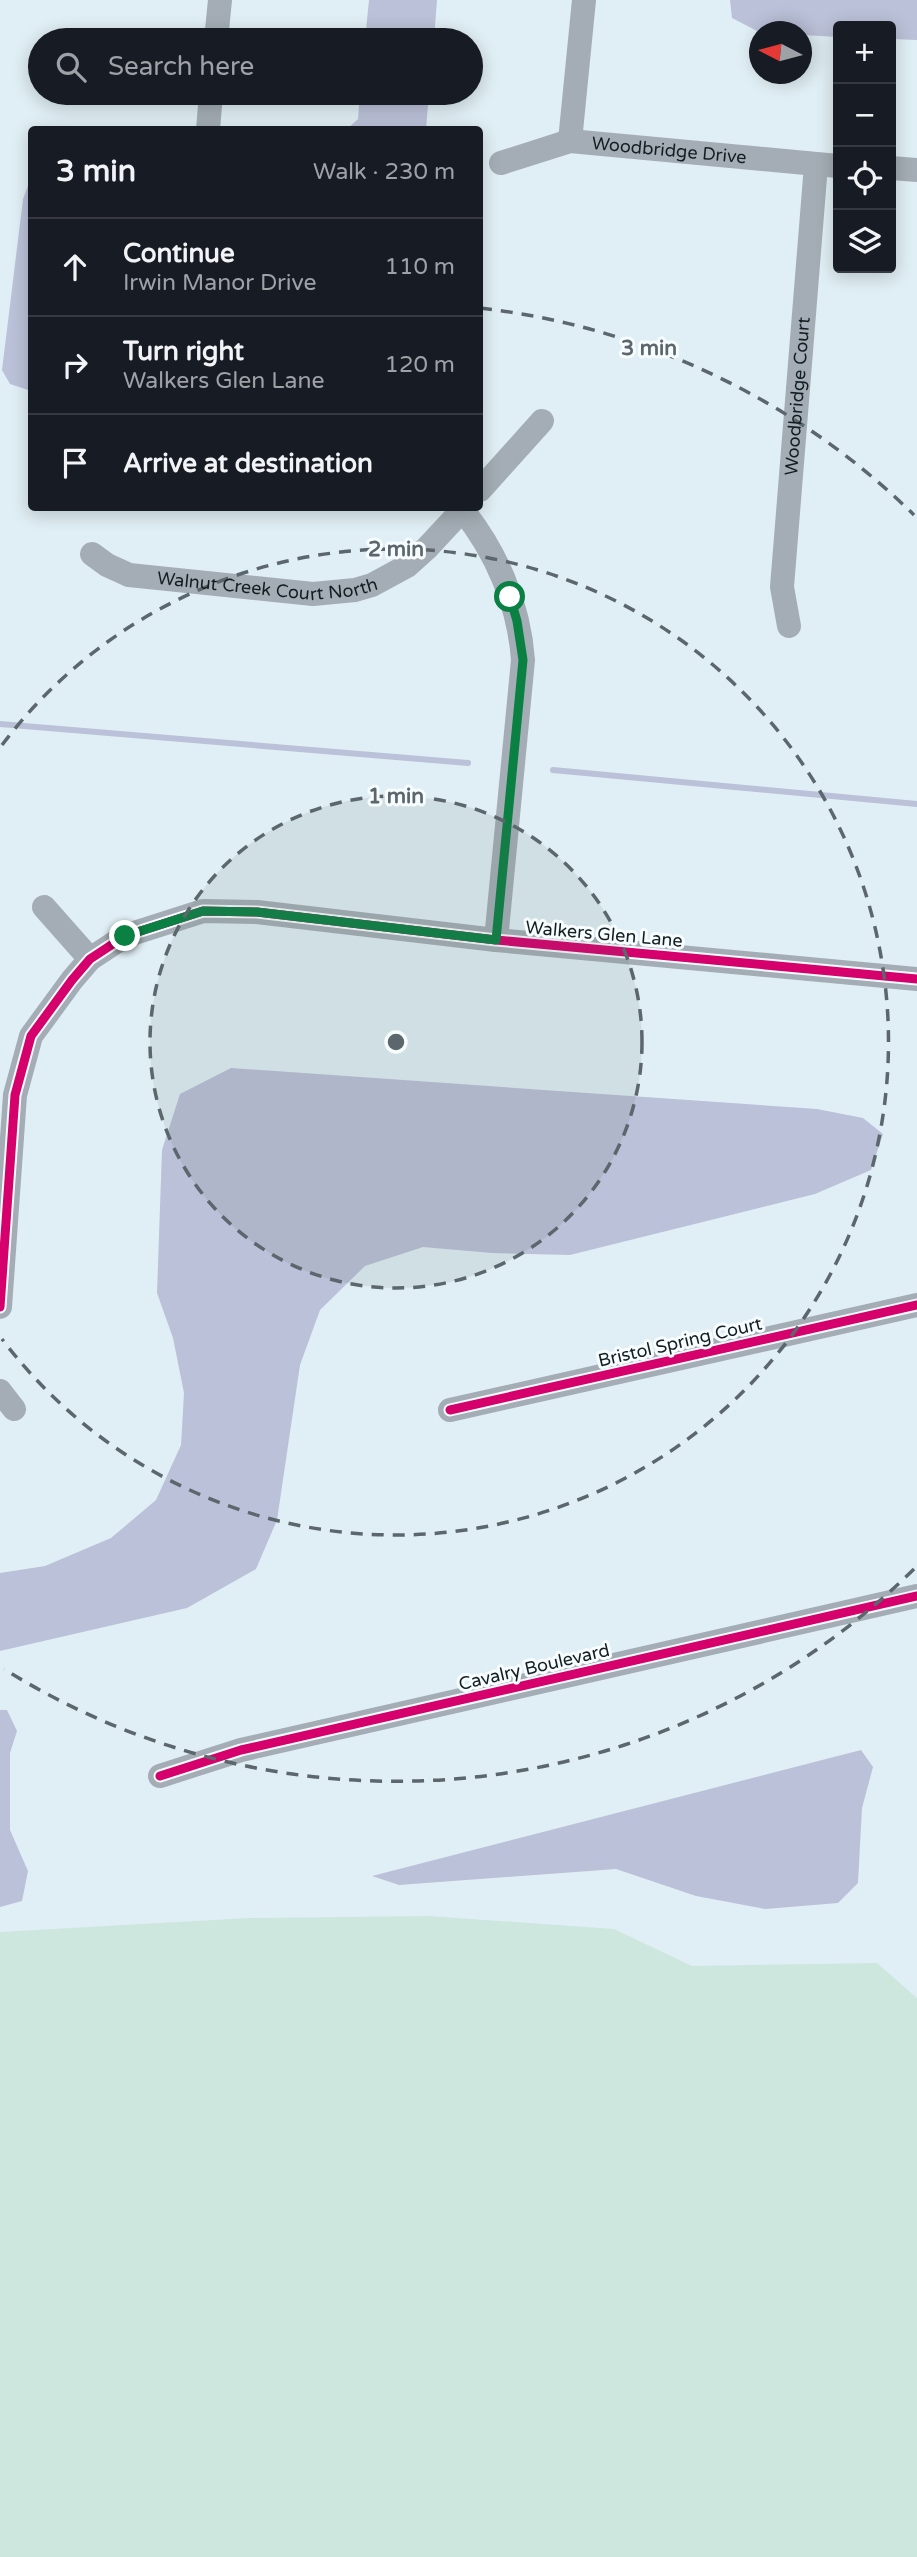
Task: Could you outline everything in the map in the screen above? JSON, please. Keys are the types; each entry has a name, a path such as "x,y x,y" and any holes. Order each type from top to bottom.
{"street":[{"path":"217,28 220,0"},
{"path":"570,141 584,0"},
{"path":"208,126 210,105"},
{"name":"Woodbridge Drive","path":"501,163 570,141 827,165"},
{"name":"Woodbridge Court","path":"789,626 782,587 827,165"},
{"path":"896,168 917,170"},
{"path":"483,487 542,421"},
{"name":"Walnut Creek Court North","path":"92,554 107,565 129,575 313,594 355,590 372,585 407,566 459,511"},
{"path":"464,511 484,539 503,576 517,621 523,660 496,940"},
{"path":"44,907 90,959"},
{"name":"Walkers Glen Lane","path":"0,1307 15,1095 31,1036 90,959 125,936 203,911 257,912 496,940 917,979"},
{"name":"Bristol Spring Court","path":"450,1410 917,1305"},
{"name":"Cavalry Boulevard","path":"160,1776 241,1750 917,1597"}],"green space":[{"path":"429,1916 614,1929 692,1966 877,1963 917,1998 917,2557 0,2557 0,1932 248,1918"}],"water":[{"path":"369,0 437,0 435,28 366,28"},
{"path":"730,0 917,0 917,40 896,39 896,21 833,21 833,37 812,36 812,21 749,21 749,27 732,18"},
{"path":"359,105 428,105 426,126 350,126 358,119"},
{"path":"28,186 28,390 10,384 2,370 23,199"},
{"path":"231,1068 817,1109 863,1118 883,1134 871,1170 815,1194 570,1255 492,1253 423,1247 365,1266 320,1310 300,1365 277,1520 256,1569 187,1608 0,1651 0,1573 45,1566 111,1538 156,1500 181,1445 184,1393 173,1338 157,1293 162,1150 180,1094"},
{"path":"0,1710 7,1710 17,1731 10,1753 10,1830 28,1871 22,1901 0,1907"},
{"path":"861,1750 873,1767 862,1808 858,1883 838,1903 765,1909 696,1896 616,1869 399,1885 372,1876"}],"waterway":[{"path":"0,724 468,763"},
{"path":"553,770 917,804"}],"cycle path":[{"path":"0,1307 15,1095 31,1036 90,959 125,936 203,911 257,912 496,940 917,979"},
{"path":"450,1410 917,1305"},
{"path":"160,1776 241,1750 917,1596"}],"route":[{"path":"125,936 203,911 257,912 496,940 523,660 510,597"}]}
